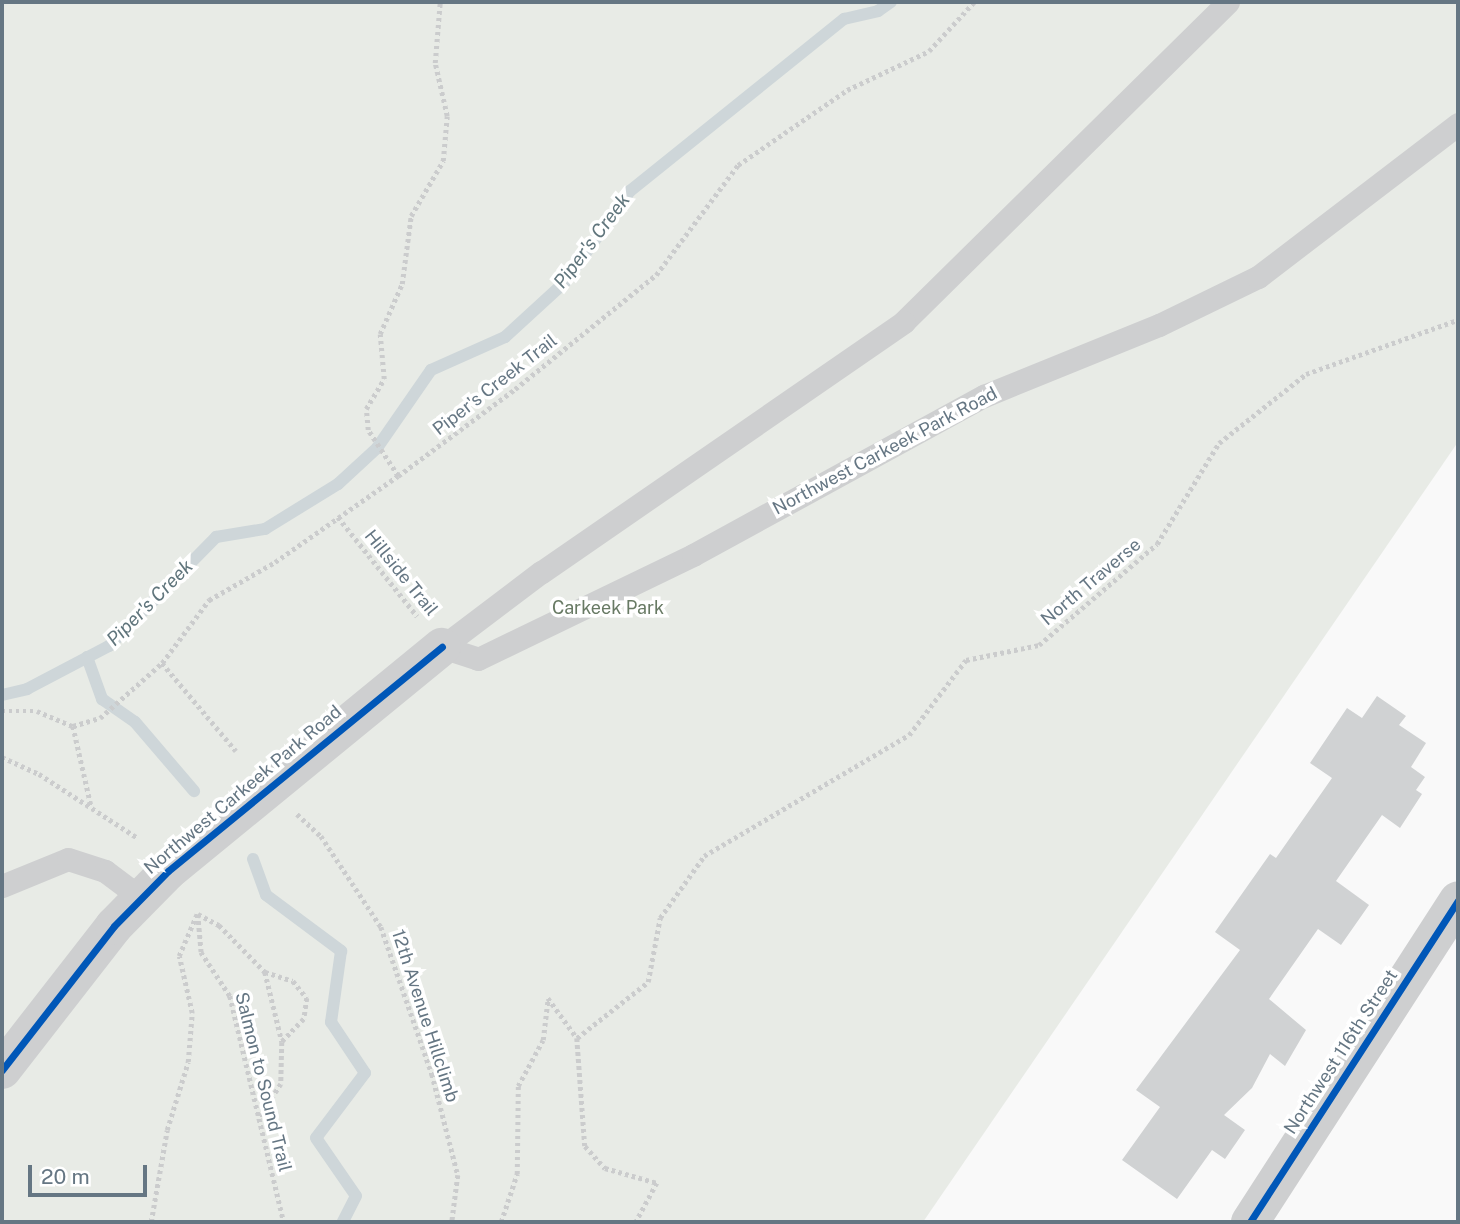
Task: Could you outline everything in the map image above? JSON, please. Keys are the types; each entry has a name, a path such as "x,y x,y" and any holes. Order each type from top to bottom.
{"street":[{"name":"Northwest Carkeek Park Road","path":"2,1070 141,898 442,647"},
{"name":"Northwest 116th Street","path":"1250,1222 1458,900"}],"lane":[{"name":"Northwest Carkeek Park Road","path":"442,647 541,572 904,322 1228,2"},
{"name":"Northwest Carkeek Park Road","path":"442,647 478,659 693,555 984,396 1159,325 1258,277 1458,124"},
{"path":"2,886 68,859 105,872 141,898"}],"path":[{"path":"398,476 368,430 366,409 384,379 380,334 402,284 411,216 443,162 447,116 435,63 440,2"},
{"path":"162,663 236,751"},
{"path":"2,711 37,711 73,726 91,806"},
{"path":"2,757 91,806 125,834 138,838"},
{"path":"150,1222 167,1130 181,1096 192,1013 179,956 198,914 219,925 265,972 293,981 307,998 304,1019 282,1042"},
{"path":"258,1118 281,1084 282,1042 265,972"},
{"path":"501,1222 517,1174 518,1086 543,1040 548,998 577,1038 585,1146 605,1168 657,1183 636,1222"}],"green space":[{"name":"Carkeek Park","path":"2,2 1458,2 1458,442 923,1222 2,1222"}],"building":[{"path":"1377,696 1406,716 1399,725 1426,743 1411,767 1425,777 1416,790 1422,794 1400,828 1382,815 1336,881 1369,905 1341,945 1318,929 1269,999 1306,1030 1285,1066 1270,1054 1252,1088 1224,1115 1245,1130 1225,1159 1212,1150 1177,1199 1122,1160 1160,1107 1136,1090 1240,950 1215,932 1270,854 1276,858 1332,778 1310,763 1347,708 1362,718"}],"waterway":[{"name":"Piper's Creek","path":"2,695 27,689 109,646 216,537 265,529 338,484 377,448 431,370 505,337 565,282 630,191 844,19 878,11 891,2"},
{"path":"87,657 102,699 135,722 194,791"},
{"path":"253,859 266,895 341,951 331,1022 365,1073 316,1138 356,1196 343,1222"}],"cycle path":[{"path":"2,1070 114,926 168,871 442,647"},
{"path":"1250,1222 1458,900"}]}
